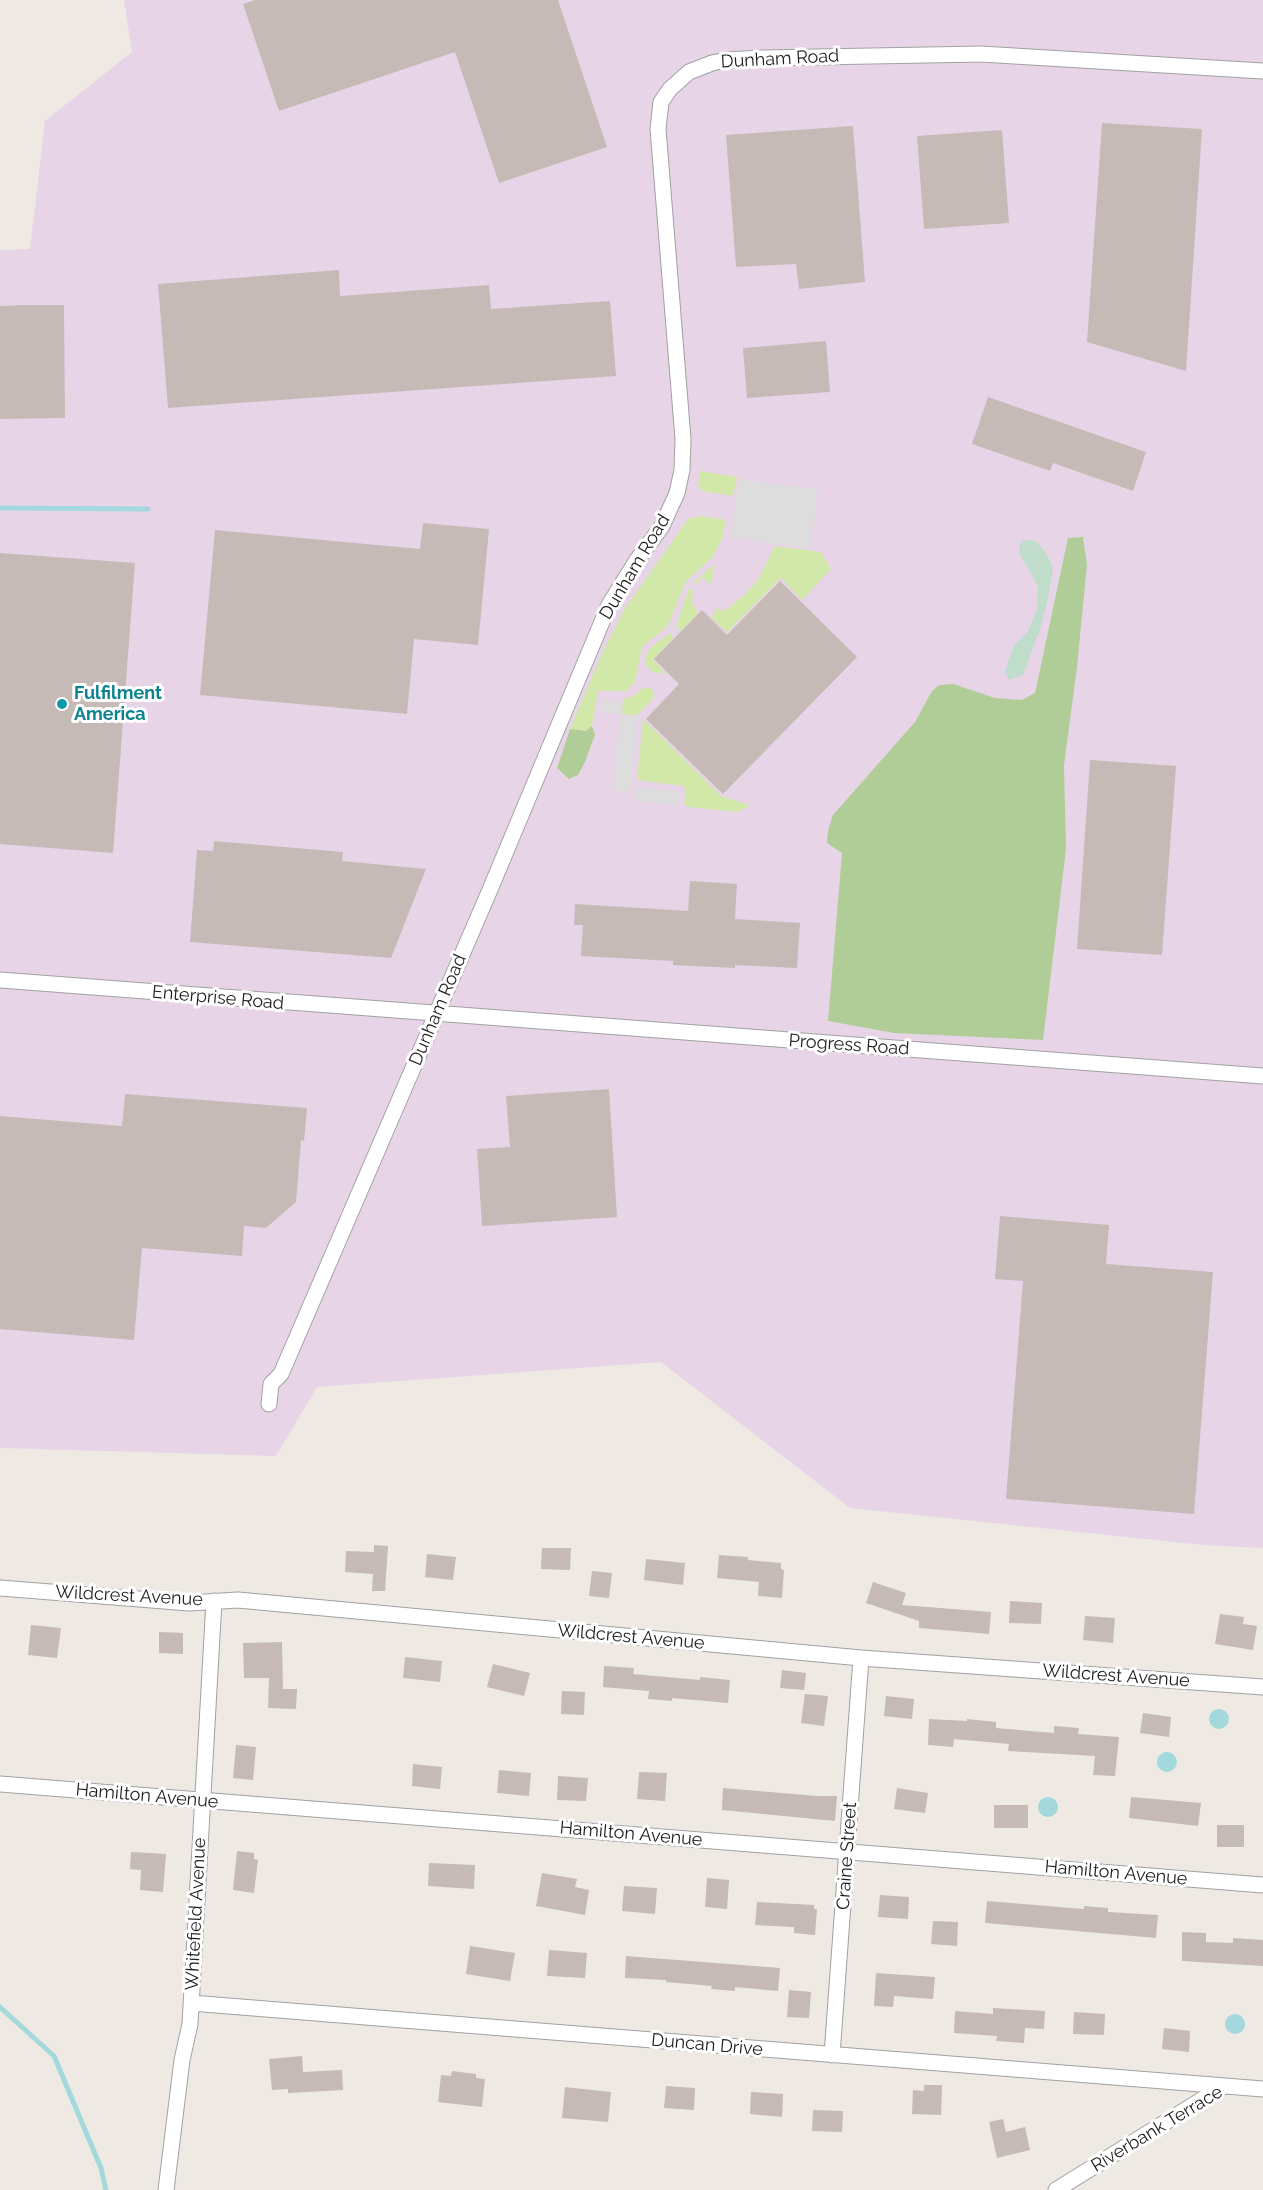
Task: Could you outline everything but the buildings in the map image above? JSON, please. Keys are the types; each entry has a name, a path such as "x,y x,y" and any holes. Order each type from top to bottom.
{"street":[{"name":"Dunham Road","path":"269,1404 271,1384 281,1374 489,892 609,605 637,560 662,526 677,493 682,470 683,439 658,129 661,102 670,89 689,72 712,63 762,58 981,54 1263,71"},
{"name":"Enterprise Road","path":"0,980 435,1015"},
{"name":"Progress Road","path":"435,1015 1263,1076"},
{"name":"Wildcrest Avenue","path":"0,1588 189,1603 238,1600 861,1658 1263,1687"},
{"name":"Whitefield Avenue","path":"166,2190 182,2060 190,2024 214,1601"},
{"name":"Craine Street","path":"832,2055 861,1658"},
{"name":"Hamilton Avenue","path":"0,1784 1263,1885"},
{"name":"Duncan Drive","path":"191,2003 1224,2086"},
{"name":"Riverbank Terrace","path":"1056,2190 1224,2086 1263,2089"}],"shaded area":[{"path":"124,0 1263,0 1263,1548 1203,1545 850,1508 661,1362 317,1387 276,1456 0,1448 0,250 30,249 45,121 132,52"},
{"path":"739,479 818,490 810,548 730,537"},
{"path":"601,699 621,702 620,714 600,712"},
{"path":"620,716 637,718 630,792 613,790"},
{"path":"636,787 679,792 678,805 634,800"}],"green space":[{"path":"700,471 737,477 733,496 702,491 698,486"},
{"path":"699,516 726,520 723,537 712,558 686,581 668,626 642,647 635,682 626,691 598,691 592,726 586,731 570,729 601,656 624,610 688,519"},
{"path":"1083,537 1087,565 1064,765 1066,849 1043,1040 894,1033 828,1021 842,853 827,843 833,815 915,722 932,691 939,685 953,684 995,698 1022,700 1035,693 1068,538"},
{"path":"1022,541 1036,541 1047,554 1053,569 1040,629 1023,675 1009,680 1005,672 1014,645 1028,632 1037,609 1038,586 1020,555 1019,549"},
{"path":"775,546 821,552 831,569 802,600 781,578 727,632 711,617 718,608 725,611 758,580"},
{"path":"715,564 711,585 703,577 695,585 694,582"},
{"path":"689,588 693,590 692,602 698,613 681,631 676,626"},
{"path":"670,633 674,637 653,660 666,674 653,672 645,665 647,652"},
{"path":"646,687 652,689 654,695 652,700 636,716 622,714 623,699 634,696"},
{"path":"643,719 721,796 749,805 748,807 737,812 689,807 684,805 686,791 683,786 637,780"},
{"path":"592,726 595,735 585,762 578,775 569,779 557,768 570,729 586,731"}],"water":[{"path":"1219,1709 1226,1712 1229,1719 1226,1726 1219,1729 1212,1726 1209,1719 1212,1712"},
{"path":"1167,1752 1174,1755 1177,1762 1174,1769 1167,1772 1160,1769 1157,1762 1160,1755"},
{"path":"1048,1797 1055,1800 1058,1807 1055,1814 1048,1817 1041,1814 1038,1807 1041,1800"},
{"path":"1235,2014 1242,2017 1245,2024 1242,2031 1235,2034 1228,2031 1225,2024 1228,2017"}],"waterway":[{"path":"0,508 148,509"},
{"path":"0,2007 54,2056 101,2168 106,2190"}],"place":[{"name":"Fulfilment America","path":"62,704"}]}
